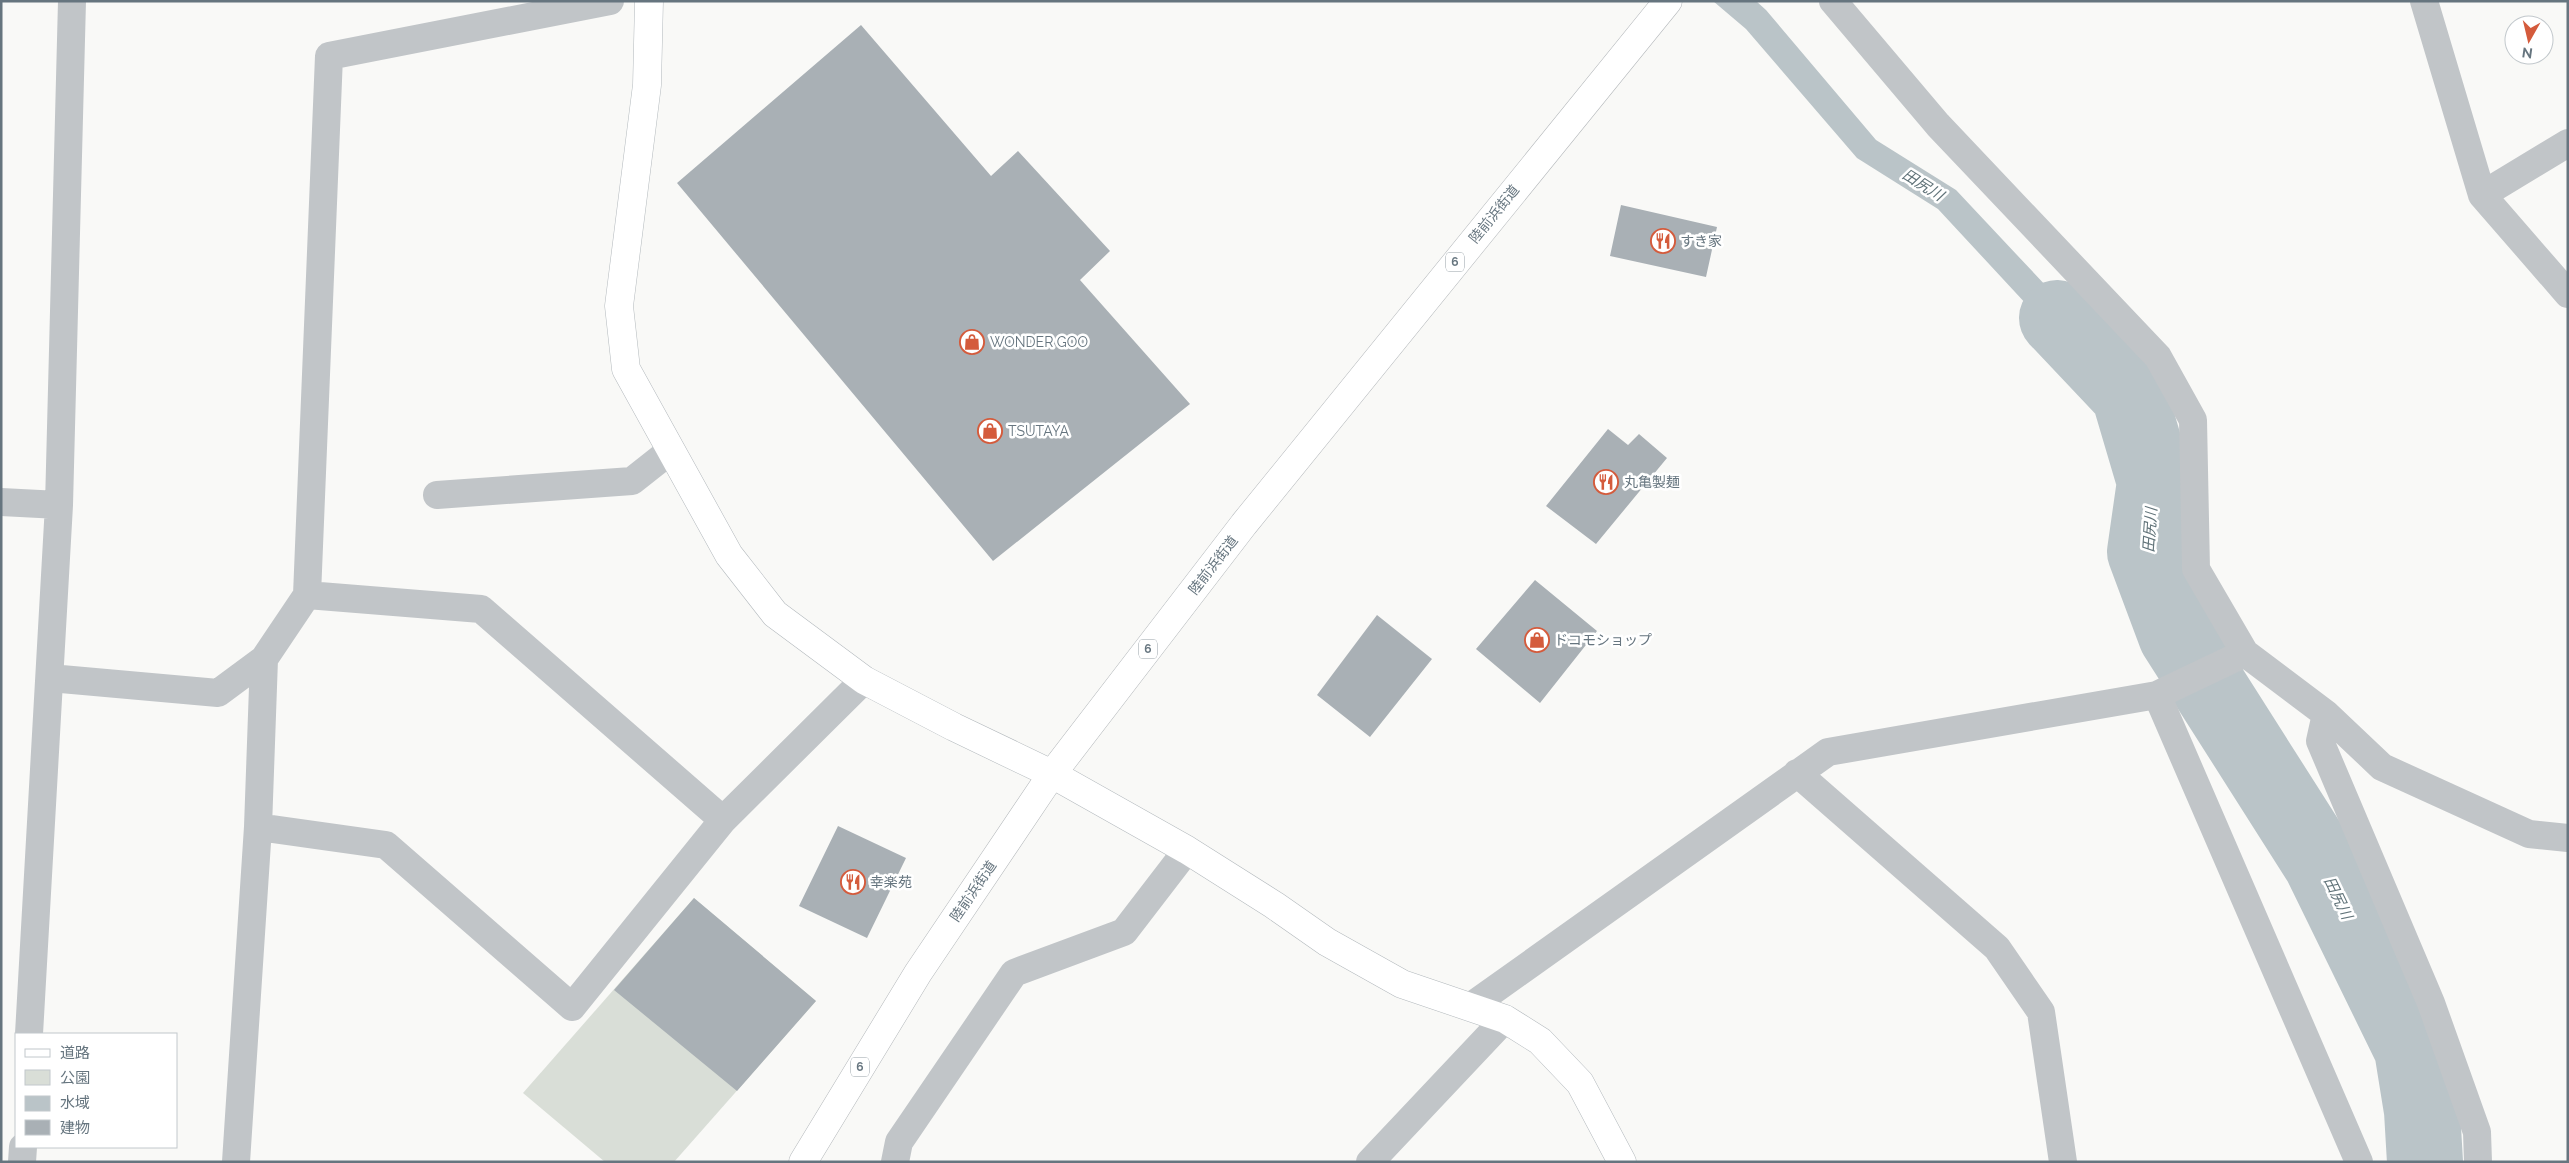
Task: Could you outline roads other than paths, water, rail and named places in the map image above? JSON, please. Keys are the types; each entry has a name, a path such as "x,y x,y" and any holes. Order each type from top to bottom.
{"main road":[{"path":"649,1 647,85 619,306 626,370 729,555 775,614 864,680 954,728 1052,774 1186,850 1274,905 1328,942 1402,984 1505,1019 1540,1041 1580,1083 1622,1162"},
{"name":"陸前浜街道","path":"803,1162 918,973 1052,774 1244,524 1668,1"}],"street":[{"path":"29,1033 59,505 72,1"},
{"path":"50,678 218,693 264,659 307,595 329,56 610,1"},
{"path":"1833,1 1938,125 2158,357 2193,420 2196,569 2235,658 2326,714 2382,767 2529,834 2568,838"},
{"path":"2424,1 2482,195 2568,294"},
{"path":"2482,195 2568,143"},
{"path":"437,495 632,481 670,451"},
{"path":"1,502 59,505"},
{"path":"307,595 481,609 723,820"},
{"path":"1470,1007 1828,752 2167,690 2235,658"},
{"path":"236,1162 258,827 264,659"},
{"path":"258,827 386,845 572,1007 723,820 864,680"},
{"path":"2167,690 2358,1162"},
{"path":"2326,714 2320,741 2431,1003 2477,1132 2478,1162"},
{"path":"1797,773 1996,948 2041,1012 2063,1162"},
{"path":"895,1162 899,1142 1014,973 1124,932 1186,850"},
{"path":"1370,1162 1505,1019"},
{"path":"22,1162 23,1148"}],"water":[{"path":"1713,1 1756,1 1766,10 1876,140 1956,190 2139,385 2118,403 1938,209 1857,158 1746,29"}],"waterway":[{"name":"田尻川","path":"2057,318 2129,394 2155,482 2145,552 2176,635 2321,863 2412,1049 2422,1111 2425,1162"}],"place":[{"name":"すき家","path":"1663,241"},
{"name":"WONDER GOO","path":"972,342"},
{"name":"TSUTAYA","path":"990,431"},
{"name":"丸亀製麺","path":"1606,482"},
{"name":"ドコモショップ","path":"1537,640"},
{"name":"幸楽苑","path":"853,882"}]}
